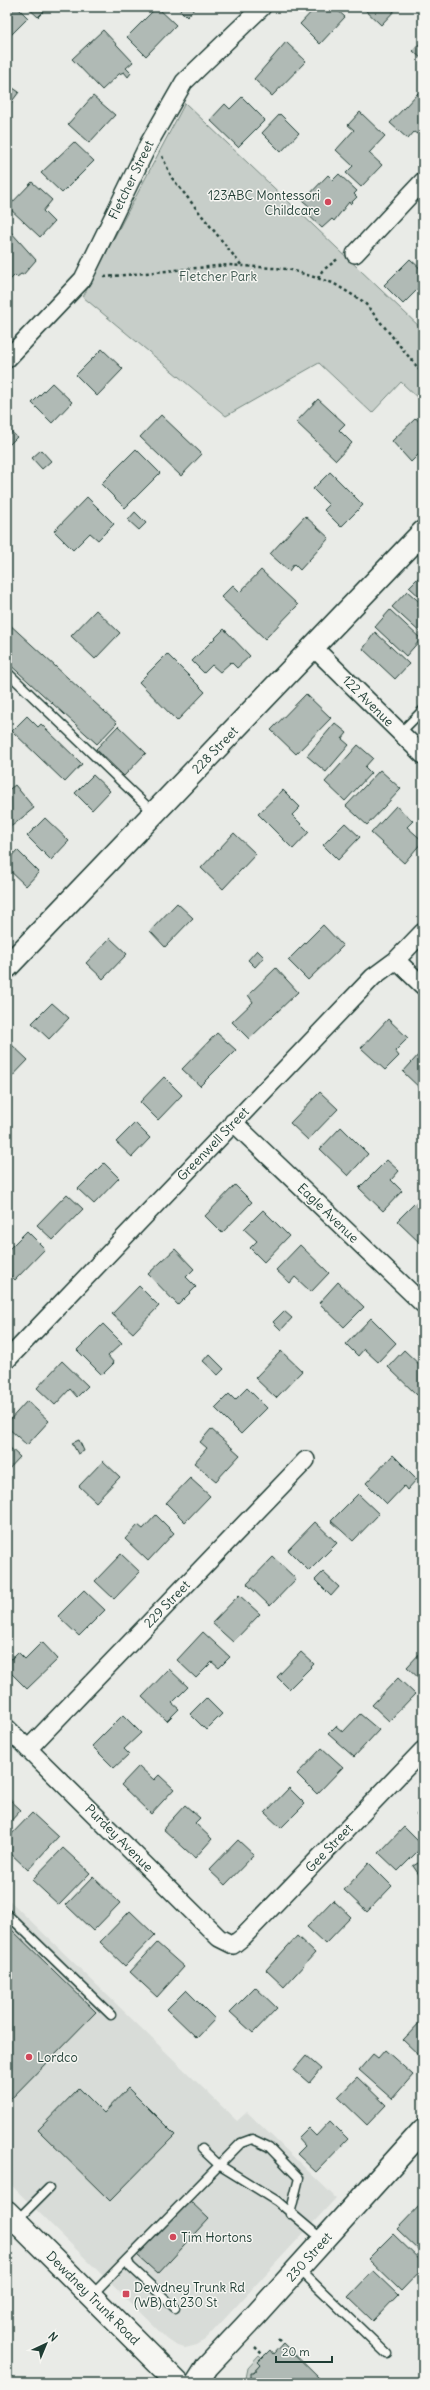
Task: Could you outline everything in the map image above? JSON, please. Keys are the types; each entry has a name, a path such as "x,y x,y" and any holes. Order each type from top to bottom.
{"street":[{"name":"Fletcher Street","path":"7,358 83,279 149,143 184,82 262,7"},
{"path":"355,254 423,181"},
{"name":"228 Street","path":"7,967 423,532"},
{"name":"122 Avenue","path":"313,646 423,755"},
{"name":"Greenwell Street","path":"7,1360 373,977 396,960 423,932"},
{"path":"396,960 423,986"},
{"name":"Eagle Avenue","path":"233,1122 423,1304"},
{"name":"229 Street","path":"28,1749 306,1460"},
{"name":"Purdey Avenue","path":"7,1728 219,1938 233,1945"},
{"name":"Gee Street","path":"233,1945 249,1931 423,1750"},
{"name":"230 Street","path":"197,2383 206,2367 324,2241 423,2130"},
{"name":"Dewdney Trunk Road","path":"11,2217 178,2383"}],"lane":[{"path":"7,672 154,813"},
{"path":"400,733 423,710"},
{"path":"7,1914 110,2015"},
{"path":"91,2296 241,2143 252,2139 269,2147 300,2178 290,2214"},
{"path":"202,2149 219,2166 277,2201 290,2214 324,2241"},
{"path":"11,2217 49,2188"},
{"path":"127,2259 130,2266 175,2308"},
{"path":"298,2268 387,2354"}],"path":[{"path":"149,143 161,153 172,178 242,266"},
{"path":"318,278 322,271 346,253 355,254"},
{"path":"83,279 228,265 288,269 334,283 364,302 423,374"},
{"path":"278,2339 282,2344"},
{"path":"255,2347 264,2356"}],"shaded area":[{"path":"7,1898 237,2121 247,2112 336,2198 206,2339 197,2345 185,2348 177,2346 167,2339 7,2181"}],"green space":[{"name":"Fletcher Park","path":"185,103 423,330 423,403 401,382 372,413 319,363 226,416 83,297"},
{"path":"259,2356 265,2361 253,2373 253,2383 245,2383 248,2368"}],"building":[{"path":"7,7 17,7 28,18 7,39"},
{"path":"27,7 48,7 38,17"},
{"path":"157,7 176,25 146,56 127,37"},
{"path":"177,7 196,7 187,17"},
{"path":"316,7 334,7 345,17 320,44 300,24"},
{"path":"362,7 398,7 381,25"},
{"path":"103,30 133,62 126,68 131,73 128,77 124,72 119,74 102,90 72,59"},
{"path":"423,40 423,60 413,51"},
{"path":"286,42 306,61 272,96 254,79"},
{"path":"7,84 19,92 7,108"},
{"path":"418,93 423,97 423,128 417,134 414,132 408,139 390,123"},
{"path":"93,96 115,115 89,143 68,124"},
{"path":"242,97 265,120 238,147 210,120 225,104 230,109"},
{"path":"360,112 385,136 369,153 382,165 361,187 346,173 353,166 336,150 354,130 348,125"},
{"path":"280,114 299,133 281,152 262,133"},
{"path":"74,142 94,161 62,193 41,173"},
{"name":"123ABC Montessori Childcare","path":"339,174 357,191 354,194 357,197 350,204 349,202 334,221 332,219 322,228 304,211 309,206 303,201 328,175 333,180"},
{"path":"32,182 52,200 43,211 54,222 40,237 8,207"},
{"path":"10,231 36,260 23,275 21,274 17,277 15,275 9,281 7,234"},
{"path":"410,259 423,271 423,284 403,304 384,285"},
{"path":"102,349 123,369 97,396 76,375"},
{"path":"52,383 72,402 52,423 32,403"},
{"path":"318,399 345,424 339,430 352,443 336,460 296,422"},
{"path":"161,415 202,454 181,476 140,437"},
{"path":"416,418 420,423 423,420 423,450 411,462 392,441"},
{"path":"7,428 17,437 7,447"},
{"path":"136,449 160,473 125,508 101,484"},
{"path":"41,450 51,461 42,469 32,458"},
{"path":"330,472 363,505 341,527 324,510 329,505 313,489"},
{"path":"87,497 114,524 98,540 90,533 73,550 54,531"},
{"path":"135,512 146,523 139,530 128,520"},
{"path":"305,516 329,538 300,570 294,564 289,571 270,554"},
{"path":"261,570 298,605 265,639 221,597 233,585 240,592"},
{"path":"423,573 423,600 409,587"},
{"path":"407,591 423,605 423,635 392,607"},
{"path":"96,610 120,633 95,659 71,636"},
{"path":"390,610 421,639 406,656 375,627"},
{"path":"7,622 117,723 97,744 7,662"},
{"path":"224,629 250,656 237,668 231,662 220,672 212,665 204,673 192,661"},
{"path":"375,632 409,664 395,679 363,649"},
{"path":"167,654 205,692 177,721 139,682"},
{"path":"306,694 331,718 296,754 271,730"},
{"path":"27,716 38,727 41,724 82,764 65,782 12,731"},
{"path":"335,723 347,733 342,739 349,745 326,772 307,756"},
{"path":"118,726 146,753 124,776 96,749"},
{"path":"358,745 373,758 365,767 371,773 345,801 325,782"},
{"path":"380,770 401,789 367,825 346,806"},
{"path":"93,775 110,791 92,810 75,793"},
{"path":"15,785 34,808 7,830 7,791"},
{"path":"283,790 300,807 292,815 309,832 293,849 258,814"},
{"path":"396,806 413,821 407,827 423,841 404,863 371,833"},
{"path":"45,818 69,841 51,860 27,836"},
{"path":"345,823 360,837 338,860 323,845"},
{"path":"234,833 256,854 223,889 201,868"},
{"path":"17,850 39,872 26,886 7,868 7,861"},
{"path":"177,903 193,918 165,947 150,931"},
{"path":"323,925 343,946 308,980 288,960"},
{"path":"110,938 127,954 103,979 86,963"},
{"path":"257,950 264,957 255,967 248,960"},
{"path":"276,968 298,992 249,1039 232,1022 253,1002 248,995"},
{"path":"52,1003 69,1018 49,1039 32,1023"},
{"path":"388,1019 408,1038 395,1051 399,1056 385,1070 361,1048"},
{"path":"217,1033 236,1050 200,1086 182,1069"},
{"path":"10,1043 28,1060 7,1082 7,1047"},
{"path":"420,1053 423,1056 423,1091 403,1072"},
{"path":"164,1077 182,1095 158,1120 140,1102"},
{"path":"320,1092 338,1109 308,1140 290,1123"},
{"path":"135,1123 150,1138 132,1157 116,1142"},
{"path":"341,1127 368,1154 348,1176 320,1149"},
{"path":"387,1160 399,1171 391,1180 402,1191 383,1211 359,1188"},
{"path":"104,1163 119,1178 94,1204 78,1189"},
{"path":"235,1185 252,1202 222,1233 205,1216"},
{"path":"67,1194 83,1209 53,1240 37,1225"},
{"path":"417,1201 423,1207 423,1246 397,1221"},
{"path":"263,1210 289,1236 264,1262 250,1248 257,1241 244,1229"},
{"path":"27,1231 45,1249 15,1280 7,1272 7,1251"},
{"path":"300,1245 329,1273 311,1292 295,1277 290,1283 276,1270"},
{"path":"175,1249 194,1269 186,1277 196,1287 178,1305 148,1274"},
{"path":"338,1282 364,1307 344,1327 319,1303"},
{"path":"139,1286 159,1306 133,1333 112,1314"},
{"path":"284,1311 292,1318 281,1330 273,1322"},
{"path":"371,1318 396,1343 378,1362 364,1349 358,1356 346,1344"},
{"path":"103,1324 122,1343 108,1356 114,1363 102,1375 77,1350"},
{"path":"404,1350 423,1368 423,1389 417,1395 388,1367"},
{"path":"281,1351 302,1371 276,1398 255,1378"},
{"path":"209,1354 224,1369 218,1375 203,1361"},
{"path":"62,1361 88,1386 77,1397 70,1389 55,1405 37,1388"},
{"path":"247,1388 267,1408 241,1434 215,1408 229,1394 235,1400"},
{"path":"27,1401 49,1421 27,1445 7,1427 7,1423"},
{"path":"211,1429 240,1455 216,1481 194,1463 207,1448 200,1442"},
{"path":"79,1440 84,1451 78,1454 72,1443"},
{"path":"7,1445 20,1457 7,1471"},
{"path":"393,1455 417,1479 407,1490 404,1486 387,1504 366,1483"},
{"path":"103,1461 120,1477 96,1502 79,1486"},
{"path":"190,1478 210,1496 185,1522 166,1503"},
{"path":"358,1494 379,1514 353,1541 331,1521"},
{"path":"156,1515 174,1533 148,1561 125,1539 138,1525 143,1529"},
{"path":"315,1522 337,1543 309,1571 288,1550"},
{"path":"121,1554 140,1572 114,1599 95,1581"},
{"path":"273,1557 296,1579 270,1606 247,1584"},
{"path":"323,1572 339,1587 331,1596 315,1580"},
{"path":"84,1590 105,1610 79,1636 58,1616"},
{"path":"239,1595 260,1614 233,1642 212,1623"},
{"path":"203,1632 230,1657 219,1668 212,1662 196,1678 177,1660"},
{"path":"42,1642 58,1659 27,1689 7,1669 7,1663 18,1652 25,1659"},
{"path":"423,1650 423,1682 407,1667"},
{"path":"301,1652 314,1664 289,1689 277,1677"},
{"path":"169,1669 188,1687 172,1703 179,1709 167,1721 142,1697"},
{"path":"398,1678 415,1694 389,1721 372,1705"},
{"path":"206,1698 222,1714 206,1730 190,1714"},
{"path":"360,1714 379,1730 354,1757 328,1734 336,1726 343,1732"},
{"path":"123,1715 141,1733 124,1749 129,1754 114,1768 92,1746"},
{"path":"322,1748 343,1767 317,1794 297,1774"},
{"path":"139,1766 154,1780 159,1775 174,1789 151,1814 121,1785"},
{"path":"289,1788 305,1804 281,1828 265,1813"},
{"path":"7,1797 21,1810 7,1825"},
{"path":"185,1805 200,1818 195,1823 212,1839 195,1858 163,1829"},
{"path":"423,1807 423,1822 416,1815"},
{"path":"32,1813 58,1837 28,1870 7,1850 7,1839"},
{"path":"404,1827 423,1846 398,1871 379,1853"},
{"path":"238,1840 254,1855 225,1885 209,1870"},
{"path":"63,1848 90,1873 59,1905 32,1880"},
{"path":"423,1860 423,1878 422,1879 413,1866"},
{"path":"369,1863 392,1886 367,1912 344,1890"},
{"path":"93,1877 120,1903 93,1931 66,1905"},
{"path":"333,1900 351,1917 325,1944 307,1927"},
{"path":"130,1911 155,1935 125,1966 100,1942"},
{"name":"Lordco","path":"7,1925 96,2012 7,2103"},
{"path":"297,1936 315,1953 284,1987 266,1970"},
{"path":"157,1943 184,1967 157,1997 130,1972"},
{"path":"255,1987 277,2008 253,2033 230,2012"},
{"path":"186,1990 215,2019 197,2038 167,2009"},
{"path":"423,2019 423,2056 422,2058 403,2040"},
{"path":"385,2050 413,2075 392,2099 359,2070 373,2054 378,2058"},
{"path":"306,2056 321,2069 309,2083 294,2070"},
{"path":"357,2077 386,2105 367,2125 338,2097"},
{"path":"79,2088 104,2113 128,2088 175,2135 110,2201 38,2130"},
{"path":"330,2121 348,2139 316,2172 297,2154 305,2146 298,2138 308,2128 316,2136"},
{"name":"Tim Hortons","path":"189,2200 209,2219 158,2274 137,2255"},
{"path":"423,2202 423,2254 397,2229"},
{"path":"393,2234 423,2263 423,2268 401,2291 368,2259"},
{"path":"373,2271 398,2295 373,2321 348,2297"},
{"path":"283,2343 326,2383 251,2383 251,2373 254,2373 261,2365 258,2362 270,2350 273,2354"}],"place":[{"name":"123ABC Montessori Childcare","path":"328,202"},
{"name":"Lordco","path":"29,2057"},
{"name":"Tim Hortons","path":"173,2237"},
{"name":"Dewdney Trunk Rd (WB) at 230 St","path":"126,2294"}]}
